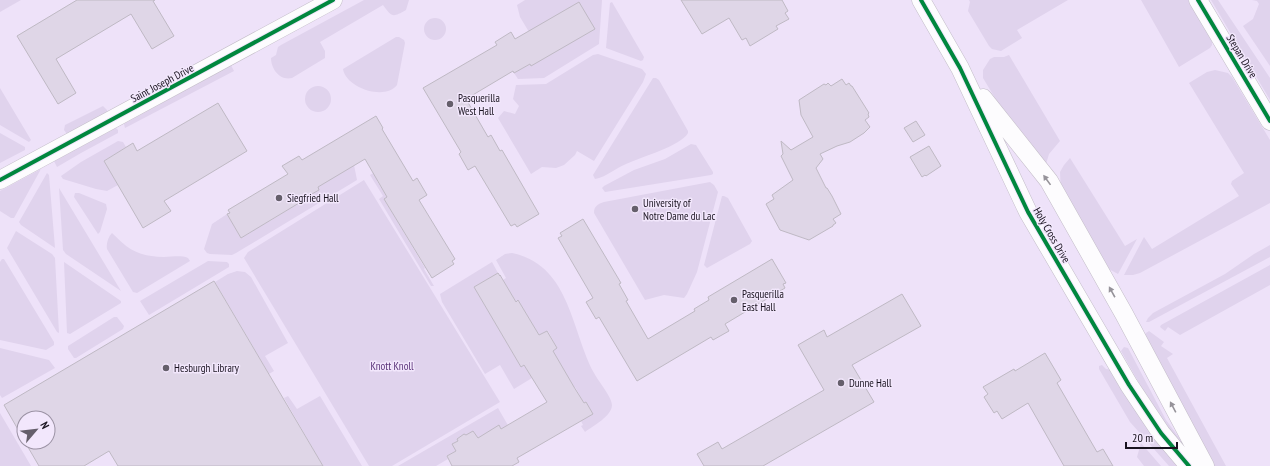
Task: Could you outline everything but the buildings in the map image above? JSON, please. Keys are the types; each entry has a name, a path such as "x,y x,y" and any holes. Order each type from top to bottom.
{"street":[{"name":"Saint Joseph Drive","path":"0,180 332,0"},
{"name":"Holy Cross Drive","path":"921,0 960,68 1028,212 1129,385 1161,433 1189,466"},
{"name":"Stepan Drive","path":"1198,0 1270,121"},
{"name":"Holy Cross Drive","path":"960,68 1048,182 1124,314 1205,466"}],"shaded area":[{"name":"University of Notre Dame du Lac","path":"0,0 1270,0 1270,466 0,466"}],"green space":[{"path":"0,0 21,0 0,12"},
{"path":"364,0 409,0 406,10 398,14 391,14 383,5 320,42 325,51 325,58 292,78 284,78 274,70 271,58 276,55 278,47"},
{"path":"525,0 602,0 599,44 544,78 518,79 514,73 530,64 531,66 529,32 520,17 517,5"},
{"path":"969,0 1068,0 1017,30 1022,38 1001,51 992,49 989,46 968,11"},
{"path":"1141,0 1188,0 1212,41 1212,45 1210,48 1179,67"},
{"path":"1211,0 1218,0 1270,78 1270,100"},
{"path":"1252,0 1270,0 1270,66 1243,26 1253,19 1259,4 1257,1"},
{"path":"612,2 644,57 643,60 641,61 606,48 610,3"},
{"path":"435,18 443,21 446,29 443,37 435,40 427,37 424,29 427,21"},
{"path":"396,37 404,40 405,43 397,85 391,90 375,92 358,87 351,82 343,69"},
{"path":"598,54 642,69 646,74 643,82 594,161 577,151 575,155 564,165 556,168 542,167 531,174 498,118 504,111 515,114 519,106 513,99 516,85 546,84 593,55"},
{"path":"1009,55 1060,141 1049,154 1046,164 1016,133 983,78 983,70 990,59"},
{"path":"231,65 234,71 125,128 124,124"},
{"path":"1215,70 1228,73 1232,77 1270,140 1270,203 1140,273 1124,275 1144,237 1152,249 1239,196 1231,184 1232,181 1244,173 1189,83 1207,72"},
{"path":"653,78 659,80 688,133 684,138 669,147 626,164 595,179 593,175"},
{"path":"318,86 327,90 331,99 327,108 318,112 309,108 305,99 309,90"},
{"path":"0,88 31,140 29,142 0,125"},
{"path":"103,106 108,113 67,134 64,130 65,125"},
{"path":"116,128 118,133 57,167 54,161"},
{"path":"0,133 25,147 25,150 0,163"},
{"path":"118,141 123,142 126,147 104,161 118,185 107,191 63,179 61,176 81,162"},
{"path":"691,144 696,145 713,174 605,192 602,188 634,170 665,159"},
{"path":"1070,158 1125,246 1137,239 1118,274 1107,268 1061,193 1060,172"},
{"path":"354,165 357,180 236,253 232,255 210,254 204,249 212,224 227,214 241,238 250,233 249,231 270,221 319,190 316,185"},
{"path":"41,169 14,218 11,218 0,211 0,191"},
{"path":"375,172 379,179 377,181 387,197 384,199 434,286 431,286 379,199 383,196 370,175"},
{"path":"47,173 49,175 55,248 21,225 19,222"},
{"name":"Knott Knoll","path":"364,180 500,402 392,466 369,466 244,258 248,252"},
{"path":"710,182 714,185 718,192 697,272 687,294 684,298 664,295 645,300 594,213 596,207 604,202"},
{"path":"59,188 121,291 66,254 63,250"},
{"path":"75,193 79,193 106,204 107,209 100,232 98,234 74,197"},
{"path":"722,196 728,198 752,241 750,244 707,268 704,265"},
{"path":"16,231 52,254 55,258 59,333 7,248"},
{"path":"112,233 124,244 141,254 164,257 176,256 188,258 190,261 137,293 133,292 107,249 109,236"},
{"path":"1270,245 1270,257 1149,322 1146,322 1153,313 1225,274"},
{"path":"512,253 531,260 546,271 557,285 566,301 586,356 611,402 611,409 606,417 585,432 581,426 583,425 581,421 592,414 586,402 584,403 575,387 572,388 553,351 557,348 548,331 539,335 518,300 516,302 503,280 506,278 496,260 505,254"},
{"path":"4,259 54,342 54,345 46,350 0,340 0,262"},
{"path":"208,261 227,262 229,267 149,315 140,301"},
{"path":"64,262 121,301 121,303 70,334 67,333"},
{"path":"492,262 498,273 474,287 521,367 524,365 532,378 514,389 500,365 485,374 442,302 440,294"},
{"path":"1270,265 1270,285 1180,335 1168,327 1165,331 1160,327 1161,325"},
{"path":"237,271 245,272 251,277 288,343 265,356 274,371 269,374 215,282 228,274"},
{"path":"114,317 117,317 124,326 123,329 74,358 68,349 68,346"},
{"path":"1149,331 1164,342 1161,346 1173,354 1167,358 1226,466 1214,466 1145,335"},
{"path":"1124,347 1128,348 1166,420 1200,466 1161,422 1121,351"},
{"path":"0,348 49,360 55,368 2,398 0,395"},
{"path":"1102,365 1106,369 1115,370 1182,466 1169,466 1130,422 1099,369 1099,366"},
{"path":"288,396 297,409 320,396 362,466 323,466 284,398"},
{"path":"498,408 509,427 502,431 499,426 478,438 464,435 457,439 458,441 453,444 456,451 447,456 448,459 436,466 398,466"},
{"path":"0,413 16,440 16,450 22,450 31,466 0,466"},
{"path":"1141,443 1161,466 1144,466 1137,457"}],"cycle path":[{"path":"0,180 333,0"},
{"path":"921,0 960,68 1028,212 1129,385 1161,433 1189,466"},
{"path":"1198,0 1270,121"}],"place":[{"name":"Pasquerilla West Hall","path":"450,104"},
{"name":"Siegfried Hall","path":"279,198"},
{"name":"University of Notre Dame du Lac","path":"635,209"},
{"name":"Pasquerilla East Hall","path":"734,300"},
{"name":"Hesburgh Library","path":"166,368"},
{"name":"Dunne Hall","path":"841,383"}]}
